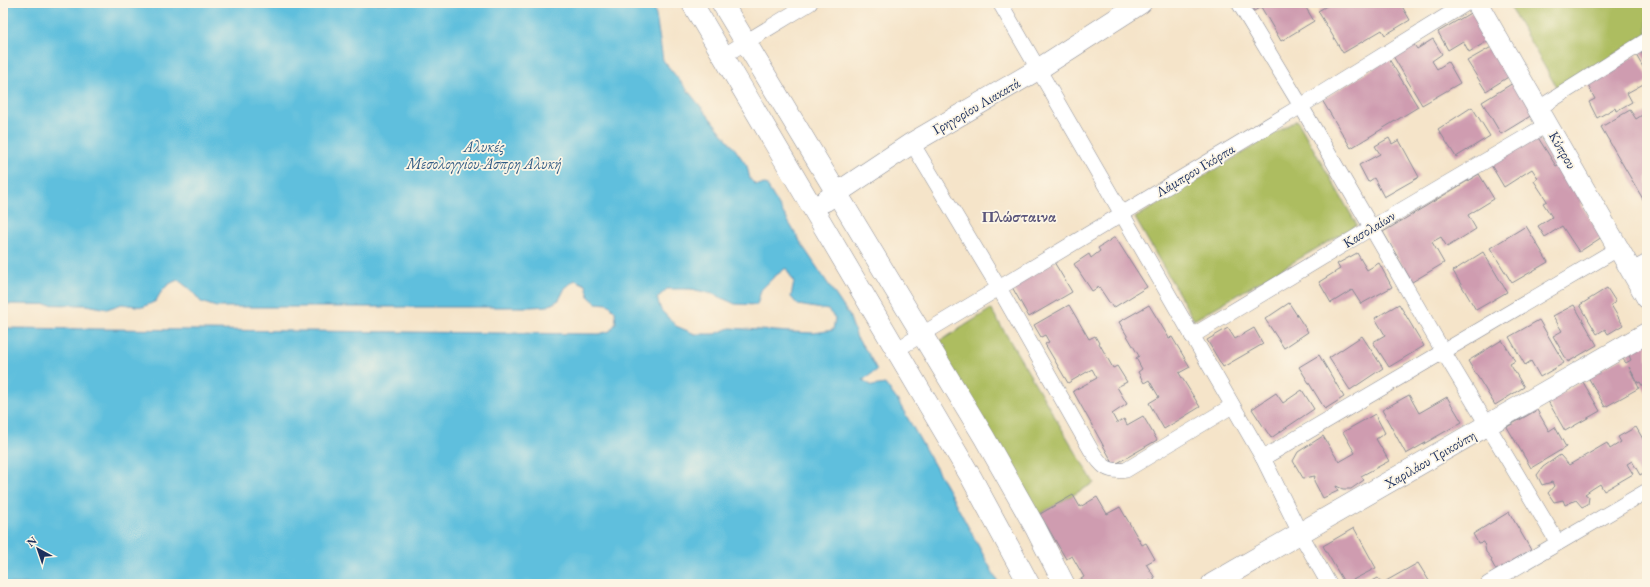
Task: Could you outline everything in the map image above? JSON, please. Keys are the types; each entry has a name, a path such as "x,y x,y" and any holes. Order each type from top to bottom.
{"street":[{"path":"692,3 971,477 1029,584"},
{"path":"722,3 984,437 1035,527 1064,584"},
{"path":"723,56 810,3"},
{"path":"1000,3 1037,70 1263,458 1300,533 1329,584"},
{"name":"Γρηγορίου Λιακατά","path":"813,210 912,143 1037,70 1140,3"},
{"path":"1239,3 1301,106 1443,351 1558,543"},
{"name":"Λάμπρου Γκόρπα","path":"896,350 1301,106 1467,3"},
{"name":"Κύπρου","path":"1477,3 1618,248 1639,267 1647,298"},
{"name":"Κασολαίων","path":"1192,336 1371,228 1543,116 1647,40"},
{"path":"912,143 999,288 1091,450 1105,468 1116,471 1126,470 1232,406"},
{"path":"1263,458 1618,248"},
{"name":"Χαριλάου Τρικούπη","path":"1212,584 1647,333"},
{"path":"1488,584 1647,491"}],"green space":[{"path":"1508,3 1647,3 1647,34 1558,90"},
{"path":"1297,120 1357,225 1194,320 1135,218"},
{"path":"991,309 1094,483 1038,515 937,343"}],"water":[{"name":"Αλυκές Μεσολογγίου-Άσπρη Αλυκή","path":"3,3 654,3 663,60 735,149 747,166 750,179 756,185 766,184 804,248 849,315 857,338 868,353 877,370 863,380 872,386 885,384 898,401 999,584 3,584 3,328 599,334 610,331 616,323 615,311 608,304 596,303 589,297 586,285 575,280 565,288 559,300 548,306 531,307 216,307 201,302 191,290 178,280 164,288 156,301 143,307 122,304 107,309 87,305 3,304","holes":["786,268 794,282 791,297 798,305 828,310 835,318 833,330 814,333 730,328 715,334 695,334 676,326 661,310 657,298 667,289 691,289 713,294 735,304 757,305 761,290"]}],"building":[{"path":"1249,3 1303,3 1314,21 1281,41 1261,7 1254,11"},
{"path":"1332,3 1400,3 1410,20 1385,35 1382,30 1343,53 1318,11"},
{"path":"1472,12 1488,41 1469,52 1463,41 1448,50 1438,32"},
{"path":"1433,39 1442,54 1432,61 1437,69 1448,62 1460,83 1422,105 1393,56 1413,43 1417,49"},
{"path":"1495,45 1513,74 1486,91 1467,61"},
{"path":"1647,48 1647,63 1641,52"},
{"path":"1636,55 1647,74 1647,82 1627,93 1632,102 1616,111 1615,108 1597,118 1589,102 1595,99 1587,84"},
{"path":"1389,59 1418,107 1351,148 1322,100"},
{"path":"1518,80 1537,112 1501,134 1482,102"},
{"path":"1472,107 1490,136 1456,157 1438,129"},
{"path":"1630,110 1636,119 1647,112 1647,206 1601,127"},
{"path":"1537,136 1556,166 1562,163 1586,199 1580,203 1602,237 1579,252 1562,226 1545,237 1538,226 1552,217 1543,203 1547,201 1534,181 1538,178 1532,169 1504,187 1491,165"},
{"path":"1389,138 1392,144 1399,140 1419,177 1384,197 1374,178 1368,182 1359,165 1380,154 1375,146"},
{"path":"1479,174 1494,199 1468,215 1476,229 1447,247 1441,237 1432,242 1444,263 1412,282 1383,232"},
{"path":"1526,226 1548,262 1512,283 1490,248"},
{"path":"1115,237 1147,287 1113,308 1099,287 1092,291 1074,264 1089,254 1091,258 1100,251 1098,248"},
{"path":"1483,252 1507,292 1476,310 1453,271"},
{"path":"1357,253 1367,270 1379,263 1392,287 1361,304 1352,290 1331,303 1319,282 1340,269 1337,264"},
{"path":"1054,262 1072,292 1029,317 1012,287"},
{"path":"1607,288 1616,302 1611,305 1623,325 1608,334 1605,329 1597,334 1580,305"},
{"path":"1289,303 1308,332 1284,348 1265,319"},
{"path":"1399,304 1424,346 1389,367 1373,342 1385,335 1375,318"},
{"path":"1069,305 1089,339 1095,336 1113,368 1117,366 1127,382 1117,387 1127,404 1112,414 1117,423 1124,419 1127,425 1143,416 1157,440 1114,465 1073,391 1097,378 1092,369 1068,383 1045,344 1049,342 1045,335 1041,337 1034,325"},
{"path":"1149,305 1169,338 1172,337 1190,367 1179,373 1200,407 1164,429 1149,403 1159,397 1149,380 1144,383 1138,372 1142,369 1136,358 1139,356 1119,322"},
{"path":"1574,305 1597,345 1568,362 1553,336 1562,331 1553,316"},
{"path":"1539,320 1564,363 1540,377 1531,361 1525,365 1509,337"},
{"path":"1228,328 1235,339 1254,328 1263,344 1223,367 1207,340"},
{"path":"1362,336 1383,368 1350,390 1329,358"},
{"path":"1502,340 1515,361 1510,364 1524,387 1495,405 1468,361"},
{"path":"1647,342 1647,393 1640,382 1638,383 1629,367 1639,388 1605,407 1588,377 1622,358 1626,363 1631,360 1628,353"},
{"path":"1319,355 1344,397 1325,409 1299,367"},
{"path":"1583,382 1600,411 1565,431 1548,401"},
{"path":"1302,390 1314,409 1271,438 1252,409 1276,393 1283,403"},
{"path":"1409,395 1419,413 1447,397 1462,422 1406,454 1382,410"},
{"path":"1537,410 1549,431 1555,427 1566,447 1531,468 1507,427"},
{"path":"1375,414 1385,433 1376,439 1389,461 1361,476 1364,480 1351,489 1343,489 1336,486 1338,491 1323,498 1314,481 1315,476 1303,478 1293,461 1298,452 1323,436 1339,462 1355,453 1343,432"},
{"path":"1636,427 1647,446 1647,471 1640,475 1632,461 1627,464 1633,474 1604,491 1600,484 1592,489 1585,494 1589,497 1588,504 1582,507 1576,500 1565,505 1563,500 1554,502 1548,493 1554,486 1552,482 1542,485 1537,475 1543,467 1560,455 1569,465 1607,443 1610,449 1621,442 1618,437"},
{"path":"1073,495 1080,507 1097,497 1107,514 1120,507 1142,545 1146,543 1155,559 1146,564 1155,578 1144,584 1080,584 1078,581 1084,577 1072,556 1066,559 1040,514"},
{"path":"1509,512 1531,550 1496,570 1491,561 1492,559 1486,552 1484,542 1478,543 1473,534"},
{"path":"1354,528 1376,568 1345,584 1323,546"},
{"path":"1418,563 1431,584 1388,584 1386,581"},
{"path":"1378,578 1382,584 1367,584"}],"district":[{"name":"Πλώσταινα","path":"1019,216"}]}
